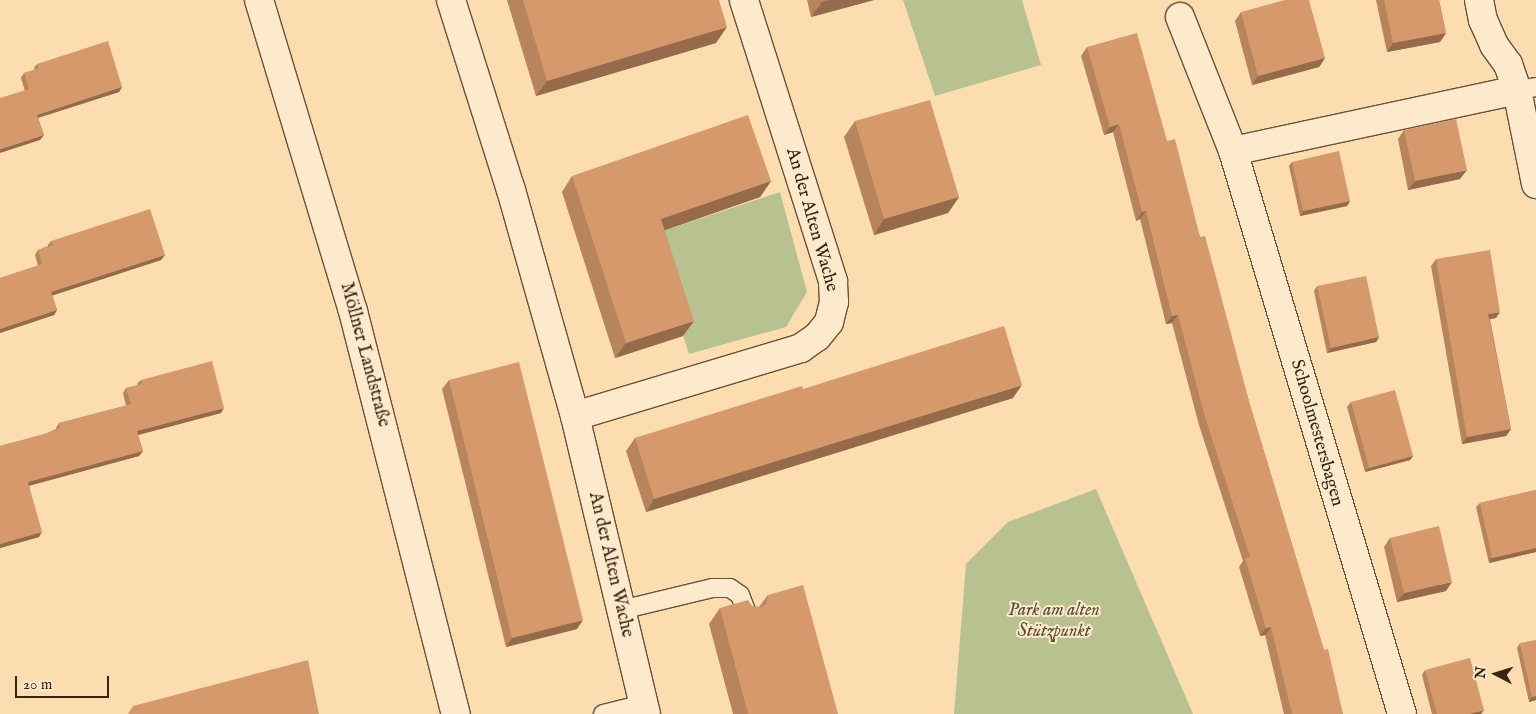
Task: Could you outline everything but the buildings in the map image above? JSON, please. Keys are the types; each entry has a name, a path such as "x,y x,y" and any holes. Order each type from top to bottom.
{"street":[{"name":"Möllner Landstraße","path":"259,0 353,311 456,714"},
{"name":"An der Alten Wache","path":"451,0 508,182 575,416 645,709"},
{"name":"An der Alten Wache","path":"575,416 801,348 817,337 829,322 834,302 832,281 744,0"},
{"path":"1479,0 1483,20 1494,46 1526,89 1536,184"},
{"name":"Schoolmestersbagen","path":"1180,17 1233,151 1402,714"},
{"path":"1233,151 1526,89"}],"lane":[{"path":"621,610 712,588 730,588 740,595 747,613"},
{"path":"603,714 645,709"}],"green space":[{"path":"903,0 1022,0 1041,65 935,96"},
{"path":"780,192 807,292 786,327 689,354 651,235"},
{"name":"Park am alten Stützpunkt","path":"1096,489 1193,714 954,714 966,564 1008,522"}]}
